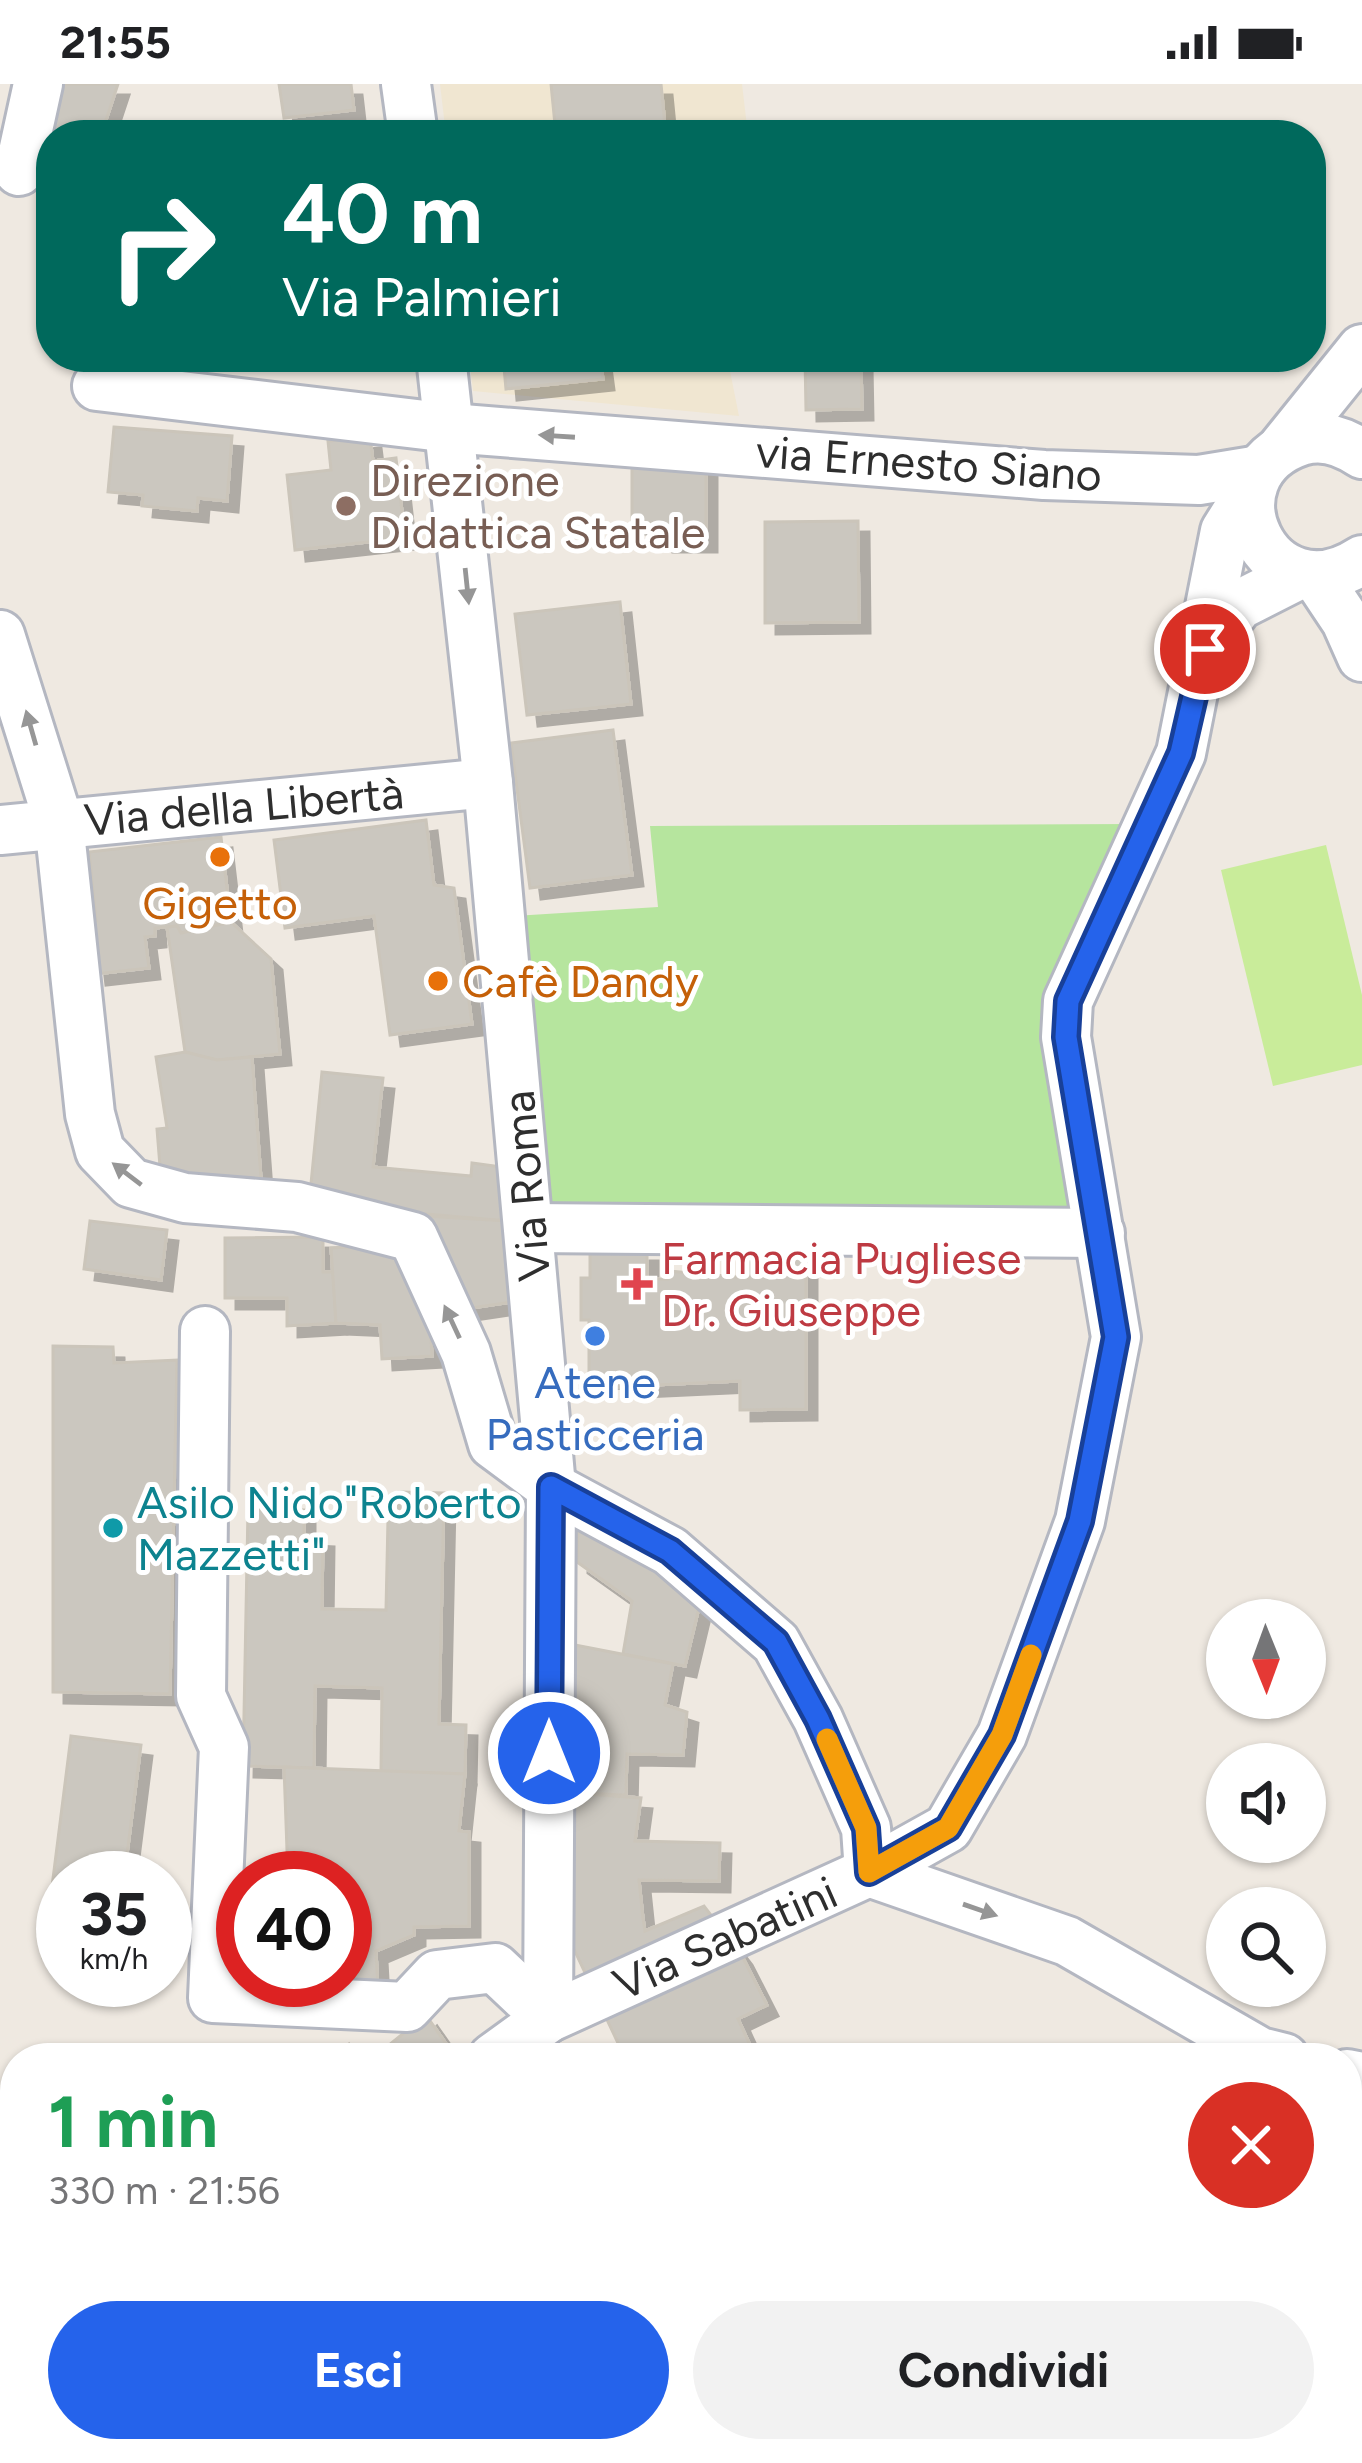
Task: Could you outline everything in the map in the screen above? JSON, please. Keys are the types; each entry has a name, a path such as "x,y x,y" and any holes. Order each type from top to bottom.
{"street":[{"path":"19,171 38,84"},
{"path":"406,84 410,120"},
{"name":"Via Sabatini","path":"516,2043 564,2011 869,1872 948,1828 1002,1735 1080,1521 1116,1337 1066,1037 1068,1001 1181,753 1225,531 1265,468 1362,350"},
{"name":"Via Roma","path":"443,372 488,783 551,1487 564,2011"},
{"name":"via Ernesto Siano","path":"97,386 450,428 1044,475 1199,479 1265,468 1314,437 1345,442 1362,454"},
{"path":"1265,468 1249,506 1260,544 1286,568 1308,575 1341,574 1362,560"},
{"path":"1205,649 1239,605 1308,575"},
{"path":"1308,575 1362,657"},
{"path":"0,635 59,824 90,1114 100,1151 131,1183 167,1193 297,1208 413,1237 466,1353 493,1444 551,1487 670,1551 776,1642 818,1719 866,1828 869,1872 1067,1941 1244,2043"},
{"name":"Via della Libertà","path":"0,830 488,783"},
{"path":"530,1228 1100,1234"},
{"path":"206,1331 201,1696 224,1747 213,1998 407,2008 437,1975 495,1968 564,2011"}],"shaded area":[{"path":"440,84 742,84 746,120 444,120"},
{"path":"471,372 730,372 739,416 473,391"}],"green space":[{"path":"1136,824 1060,979 1096,1243 546,1242 514,916 658,907 650,826"},
{"path":"1326,845 1362,995 1362,1065 1273,1086 1221,870"}],"building":[{"path":"52,84 118,84 106,120 40,120"},
{"path":"279,84 351,84 354,110 284,118"},
{"path":"551,84 661,84 665,120 555,120"},
{"path":"504,372 602,372 603,379 506,389"},
{"path":"805,372 861,372 862,409 806,410"},
{"path":"114,427 232,436 227,501 198,498 197,511 142,506 143,495 108,492"},
{"name":"Direzione Didattica Statale","path":"370,437 373,461 396,458 405,538 295,550 287,475 331,470 328,441"},
{"path":"632,465 706,465 706,541 662,541 662,523 632,523"},
{"path":"858,521 859,622 765,623 765,522"},
{"path":"620,602 631,704 527,715 515,614"},
{"path":"613,730 632,875 530,888 511,743"},
{"path":"426,820 434,885 454,888 472,1024 390,1035 374,916 285,928 274,840"},
{"path":"221,837 231,922 181,933 177,926 155,928 155,936 145,937 149,968 95,974 89,922 96,921 89,852"},
{"path":"231,922 271,959 280,1054 217,1060 185,1052 167,927 177,926 181,933"},
{"path":"185,1052 217,1060 252,1057 261,1178 168,1185 161,1179 157,1129 167,1128 156,1057"},
{"path":"322,1072 383,1078 373,1167 471,1176 472,1163 502,1167 508,1221 309,1204"},
{"path":"424,1216 508,1221 518,1301 451,1311"},
{"path":"90,1221 167,1230 161,1280 84,1269"},
{"path":"323,1237 323,1272 333,1272 336,1323 287,1326 287,1298 225,1298 225,1238"},
{"path":"377,1245 414,1267 429,1300 432,1356 382,1359 380,1325 336,1323 331,1248"},
{"path":"590,1250 647,1250 647,1279 668,1279 668,1271 749,1278 749,1253 806,1253 806,1409 740,1410 740,1381 613,1387 613,1377 589,1378 589,1320 581,1320 581,1278 590,1278"},
{"name":"Asilo Nido\"Roberto Mazzetti\"","path":"53,1346 113,1347 114,1363 177,1360 170,1694 53,1692"},
{"path":"399,1492 444,1493 439,1724 466,1725 465,1774 381,1772 382,1688 315,1686 314,1768 243,1766 248,1509 304,1510 304,1535 323,1536 322,1609 386,1610 388,1519 398,1520"},
{"path":"578,1520 702,1595 685,1666 623,1654 632,1601 577,1562"},
{"path":"575,1645 673,1664 665,1705 687,1712 683,1755 627,1754 626,1795 573,1793"},
{"path":"71,1736 141,1745 127,1851 56,1851"},
{"path":"284,1767 465,1774 459,1831 469,1832 469,1926 414,1927 414,1935 376,1951 378,1987 372,1987 372,1851 287,1851"},
{"path":"573,1793 641,1798 635,1841 720,1843 719,1881 639,1880 645,1931 704,1906 741,1954 767,2005 738,2019 749,2043 618,2043 572,1945"},
{"path":"426,2015 446,2043 391,2043"}],"slow traffic":[{"path":"827,1739 866,1828 869,1872 948,1828 1002,1735 1031,1655"}],"place":[{"name":"Direzione Didattica Statale","path":"346,506"},
{"name":"Gigetto","path":"220,857"},
{"name":"Cafè Dandy","path":"438,981"},
{"name":"Farmacia Pugliese Dr. Giuseppe","path":"637,1284"},
{"name":"Atene Pasticceria","path":"595,1336"},
{"name":"Asilo Nido\"Roberto Mazzetti\"","path":"113,1528"}],"route":[{"path":"549,1753 551,1487 670,1551 776,1642 818,1719 866,1828 869,1872 948,1828 1002,1735 1080,1521 1116,1337 1066,1037 1068,1001 1080,965 1181,753 1205,649"}]}
